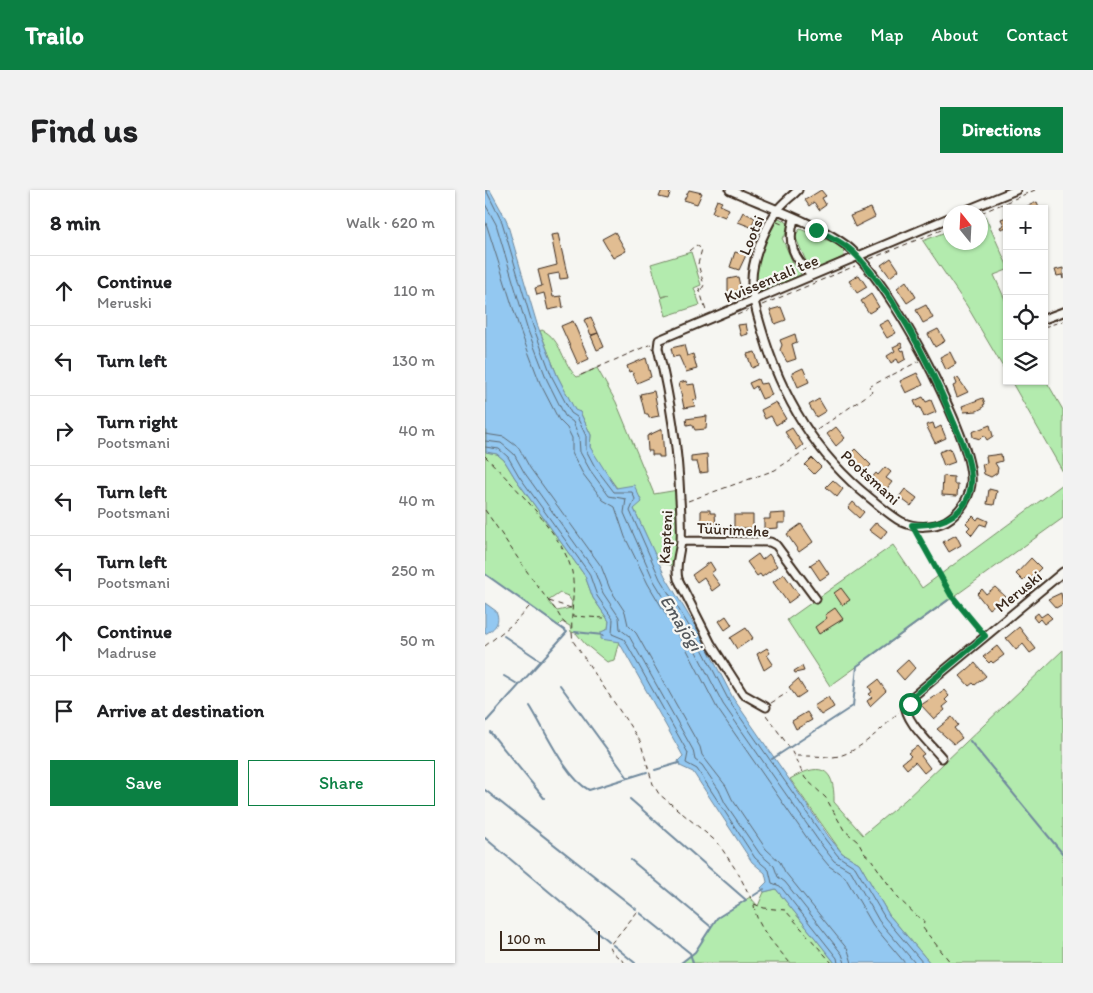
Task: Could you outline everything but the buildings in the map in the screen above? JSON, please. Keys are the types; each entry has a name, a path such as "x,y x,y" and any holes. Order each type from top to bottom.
{"street":[{"path":"730,190 777,210 839,241 860,259 886,294 924,358 957,430 969,466 971,482 962,507 948,520 929,526 912,525"},
{"name":"Lootsi","path":"755,304 751,285 753,267 777,210 798,190"},
{"path":"979,205 1016,190"},
{"path":"794,219 790,234 791,243 800,262 812,275"},
{"name":"Kvissentali tee","path":"659,340 709,319 755,304 812,275 860,259 943,221"},
{"name":"Pootsmani","path":"755,304 774,367 810,435 855,486 900,521 912,525"},
{"path":"1048,318 1063,312"},
{"name":"Kapteni","path":"659,340 658,348 675,429 681,541 676,571 678,579 711,644 743,694 766,707"},
{"name":"Tüürimehe","path":"681,541 762,542 776,545 817,599"},
{"name":"Meruski","path":"905,707 905,703 1063,572"},
{"path":"905,707 911,720 942,758"}],"path":[{"path":"988,210 1035,190"},
{"path":"738,315 755,304 860,259 943,229"},
{"path":"689,250 696,244 701,249 698,264 704,287 700,293"},
{"path":"699,288 709,319"},
{"path":"1048,326 1063,321"},
{"path":"581,375 659,340"},
{"path":"810,435 872,392 869,387 924,358"},
{"path":"680,504 775,470 817,443"},
{"path":"485,456 539,514 570,565 573,578 571,608 573,641 640,741 653,784 659,794 718,843 738,872 754,904 755,916 790,963"},
{"path":"485,510 562,622 571,626"},
{"path":"912,525 951,595 985,636"},
{"path":"548,601 571,608"},
{"path":"485,646 515,622 530,606"},
{"path":"571,616 604,618"},
{"path":"787,692 766,707 767,715 795,756 805,778 826,798 844,830 858,842 889,887 917,916 924,920 923,928 951,963"},
{"path":"795,756 829,757 851,753 865,744 869,736 905,707"},
{"path":"754,904 764,908 785,910 832,963"},
{"path":"625,963 611,951 609,946 638,911"}],"green space":[{"path":"779,218 788,223 785,236 782,238 794,265 801,274 800,277 761,292 758,291 755,283 757,265 775,219"},
{"path":"988,223 1003,256 1003,272 994,275 1003,295 1003,367 967,306 923,241 943,233 943,250 988,250"},
{"path":"800,229 832,242 843,249 844,256 818,270 809,268 795,236"},
{"path":"691,252 701,285 694,288 700,305 666,316 661,298 669,295 661,297 651,264"},
{"path":"542,330 554,339 572,372 577,377 597,368 616,402 654,494 678,490 678,539 675,566 658,562 634,509 637,504 617,488 599,464 590,447 591,435 580,412 575,411 557,375 540,331"},
{"path":"1048,384 1063,410 1063,472 1013,385"},
{"path":"485,400 486,452 497,454 504,460 585,576 593,598 609,621 608,629 619,641 614,660 607,662 585,644 576,633 571,632 570,626 562,622 558,626 485,574","holes":["560,593 568,596 572,602 571,608 557,611 548,601"]},
{"path":"1063,484 1063,518 830,686 787,620 893,545 922,588"},
{"path":"1063,650 1063,963 930,963 889,915 859,863 842,853 790,779 816,769 828,774 834,790 834,802 863,835 905,800"},
{"path":"776,889 835,963 681,963 695,952 717,918 750,897 758,906 764,892"}],"water":[{"name":"Emajõgi","path":"485,190 490,190 506,219 537,324 557,375 575,410 580,412 591,435 590,447 616,488 634,485 642,502 634,509 665,576 701,636 733,698 829,837 842,853 859,863 889,915 930,963 835,963 776,889 764,892 761,888 767,882 765,873 752,862 693,772 680,766 678,761 683,756 619,642 601,639 601,632 608,629 609,621 593,598 585,576 504,460 497,454 486,452"},
{"path":"485,603 496,611 498,619 492,630 485,634"}],"waterway":[{"path":"485,574 567,632 485,723"},
{"path":"772,759 853,706 857,666 948,600"},
{"path":"575,632 603,635"},
{"path":"504,636 541,661"},
{"path":"504,676 519,685"},
{"path":"560,685 628,778"},
{"path":"530,706 564,764 580,784 589,790 647,772"},
{"path":"490,732 544,798"},
{"path":"970,741 1063,854"},
{"path":"655,770 679,763"},
{"path":"485,790 636,909"},
{"path":"630,799 746,900 717,918 695,952 681,963"},
{"path":"485,838 608,941"},
{"path":"631,860 710,926"},
{"path":"753,896 764,889"},
{"path":"640,913 690,953 693,963"},
{"path":"613,945 635,963"}],"route":[{"path":"816,230 839,241 858,256 910,331 931,370 957,430 971,476 969,492 962,507 948,520 929,526 912,525 951,595 985,636 905,703 905,707 910,704"}]}
